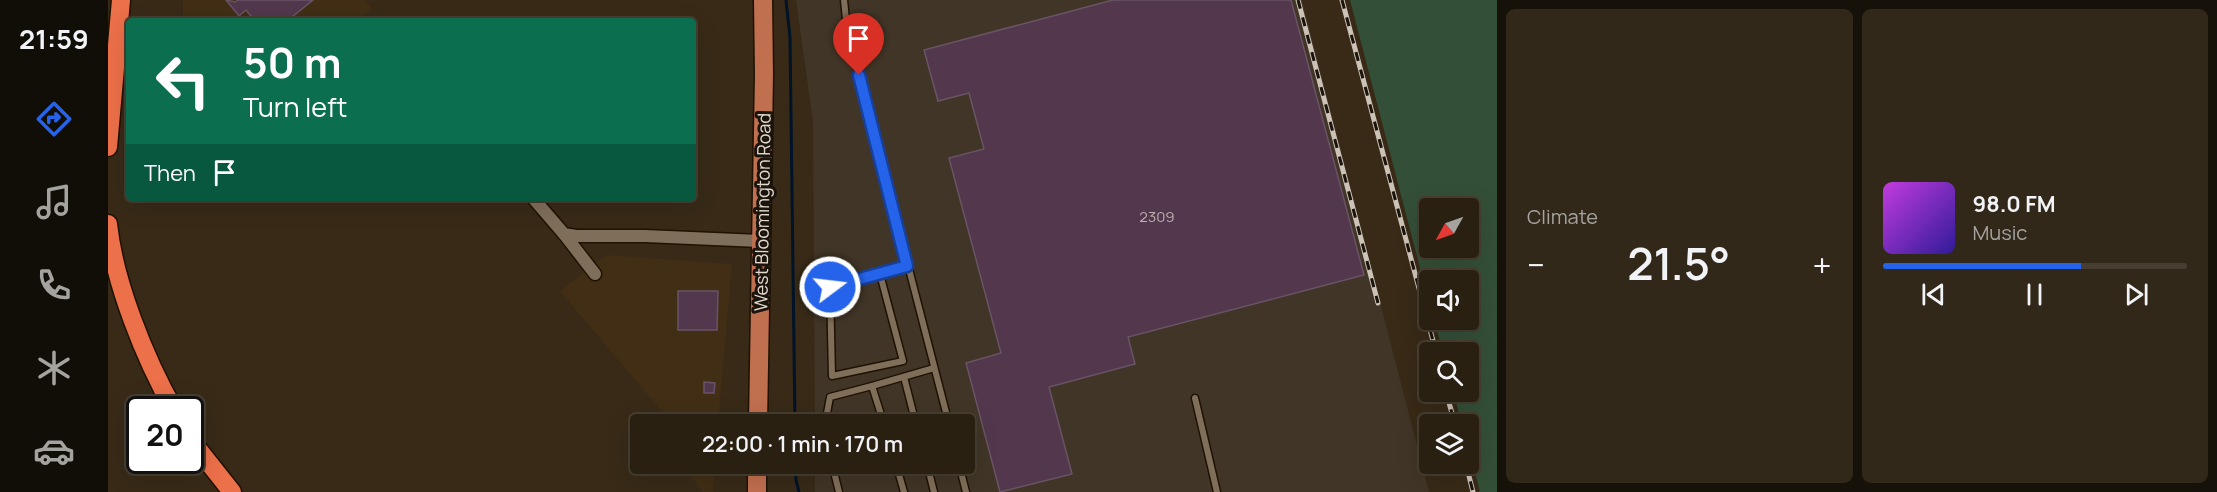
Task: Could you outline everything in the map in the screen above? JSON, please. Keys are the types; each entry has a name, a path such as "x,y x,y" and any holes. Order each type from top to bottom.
{"highway":[{"path":"108,47 116,0"},
{"path":"108,147 121,0"},
{"path":"108,224 112,250 129,306 167,396"},
{"path":"204,458 232,492"}],"main road":[{"name":"West Bloomington Road","path":"758,414 764,74 763,0"},
{"path":"757,492 758,474"}],"street":[{"path":"536,201 595,274"},
{"path":"564,234 587,238 645,236 760,241"}],"lane":[{"path":"844,0 847,29 946,414"},
{"path":"880,274 903,361 832,376 830,287 907,266"},
{"path":"827,414 830,397 934,368"},
{"path":"904,377 913,414"},
{"path":"872,386 881,414"},
{"path":"1195,398 1217,492"},
{"path":"834,474 839,492"},
{"path":"899,474 904,492"},
{"path":"930,474 934,492"},
{"path":"962,474 966,492"}],"shaded area":[{"path":"183,0 364,0 372,9 362,18 183,18"},
{"path":"796,0 1302,0 1419,453 1419,474 1424,474 1429,492 815,492 815,474 975,474 975,414 815,414 813,122"},
{"path":"606,255 732,264 719,414 664,414 560,291"},
{"path":"689,474 714,474 713,492 703,492"}],"green space":[{"path":"1350,0 1497,0 1497,492 1480,492 1475,474 1479,474 1479,414 1459,414 1456,402 1479,402 1479,342 1440,342 1437,330 1479,330 1479,270 1421,270"}],"building":[{"path":"226,0 235,2 238,0 313,0 291,18 253,18 246,10 239,16"},
{"path":"1113,0 1291,0 1364,275 1128,337 1135,364 1049,387 1072,474 1000,492 966,363 1001,353 949,158 984,149 969,93 938,101 924,50"},
{"path":"678,291 718,291 717,330 678,330"},
{"path":"704,382 715,383 714,393 704,393"}],"waterway":[{"path":"786,0 790,37 795,414"},
{"path":"796,474 799,492"}],"railway":[{"path":"1298,0 1378,303"},
{"path":"1342,0 1433,342"},
{"path":"1449,402 1452,414"},
{"path":"1468,474 1473,492"}],"route":[{"path":"830,287 907,266 859,75"}]}
